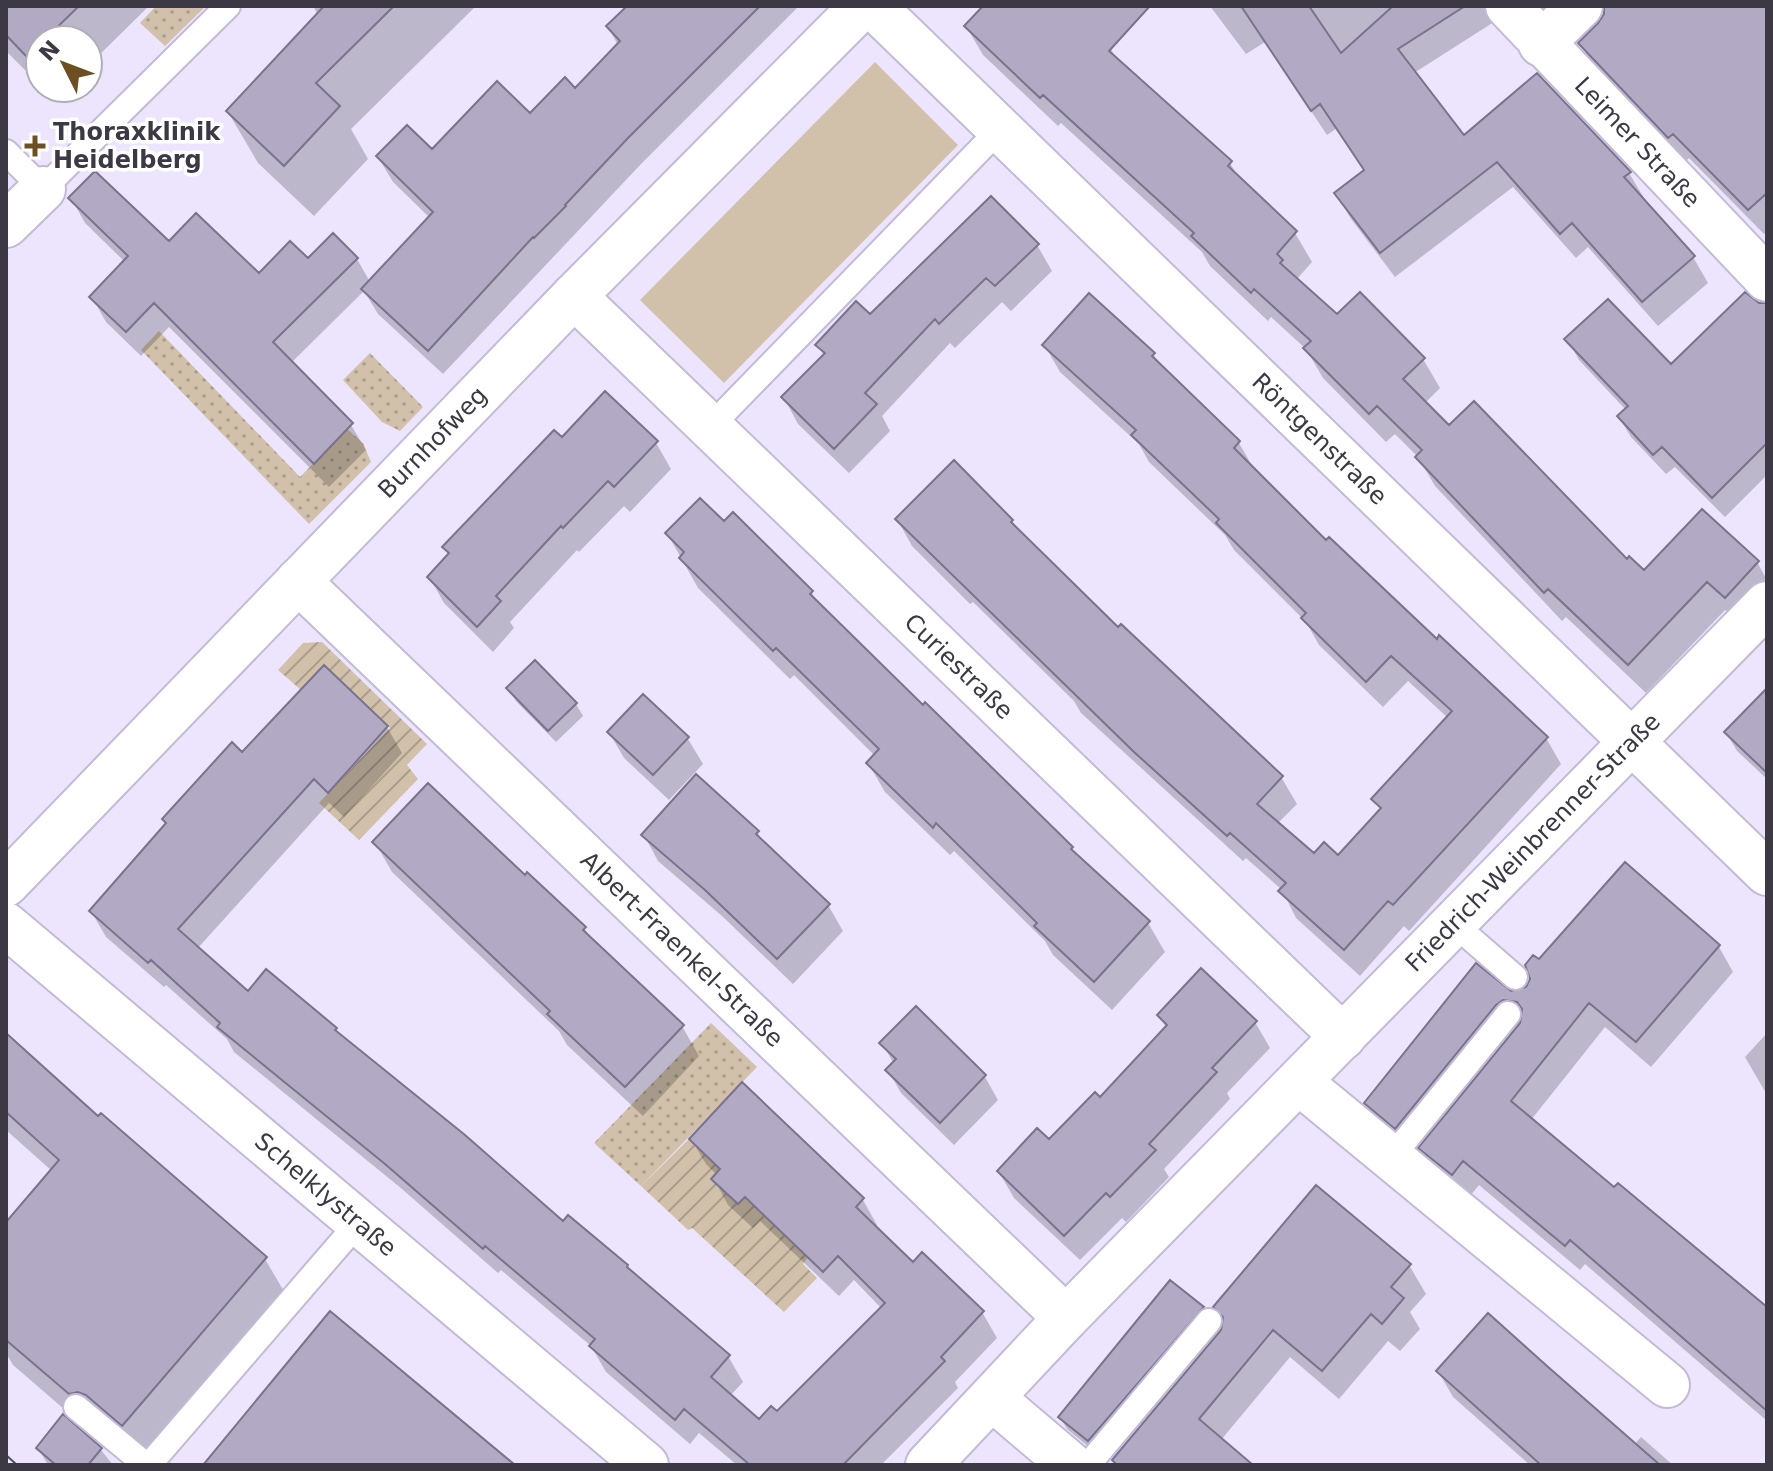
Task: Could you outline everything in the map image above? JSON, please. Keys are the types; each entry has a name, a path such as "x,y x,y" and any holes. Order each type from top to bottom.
{"street":[{"name":"Burnhofweg","path":"6,884 574,296 862,6"},
{"name":"Röntgenstraße","path":"873,6 1767,873"},
{"name":"Leimer Straße","path":"1508,6 1767,279"},
{"path":"1541,44 1580,6"},
{"path":"6,225 43,189"},
{"name":"Curiestraße","path":"574,296 1343,1037"},
{"name":"Albert-Fraenkel-Straße","path":"298,581 1066,1318"},
{"name":"Friedrich-Weinbrenner-Straße","path":"928,1465 1066,1318 1767,604"},
{"name":"Schelklystraße","path":"6,925 646,1465"},
{"path":"1299,1082 1667,1385"},
{"path":"992,1398 1071,1465"}],"lane":[{"path":"6,152 43,189 228,6"},
{"path":"710,427 999,130"},
{"path":"1454,924 1515,977"},
{"path":"1391,1158 1508,1014"},
{"path":"76,1407 148,1465 358,1223"},
{"path":"1088,1465 1209,1321"}],"shaded area":[{"path":"156,6 205,7 165,46 140,23"},
{"path":"875,62 958,145 724,383 640,300"},
{"path":"159,331 300,477 347,429 363,443 371,462 309,524 141,350"},
{"path":"370,353 423,407 400,431 382,422 343,380"},
{"path":"322,642 427,744 407,765 418,779 359,840 319,803 390,728 324,665 301,690 278,670 303,643"},
{"path":"711,1023 757,1067 641,1186 594,1143"},
{"path":"689,1139 720,1169 712,1179 737,1204 745,1197 808,1257 803,1264 817,1278 784,1312 641,1186"}],"building":[{"path":"6,6 79,6 60,24 24,24 24,54 6,35"},
{"path":"324,6 394,6 316,83 340,106 284,166 226,111"},
{"path":"627,6 760,6 628,138 428,351 361,289 433,212 376,156 407,125 432,149 497,81 530,113 565,77 575,88 620,41 606,26"},
{"path":"983,6 1150,6 1109,51 1232,161 1228,166 1297,231 1277,254 1283,260 1280,263 1337,314 1360,292 1425,358 1403,379 1449,425 1474,401 1627,559 1629,556 1644,570 1702,509 1759,561 1725,598 1707,582 1628,665 1548,589 1544,593 1415,457 1422,450 1377,406 1369,414 1303,348 1311,341 1254,289 1251,293 1191,236 1194,233 1043,95 1040,98 964,26"},
{"path":"1241,6 1309,6 1341,53 1393,6 1465,6 1398,49 1464,135 1537,73 1631,172 1624,177 1695,256 1642,302 1572,223 1560,234 1497,162 1380,253 1334,193 1364,170 1320,104 1311,111"},
{"path":"1604,6 1767,6 1767,193 1748,210 1673,134 1668,138 1578,43 1598,23 1604,14"},
{"path":"95,171 169,241 196,213 259,273 290,241 308,258 333,233 358,258 273,342 353,423 314,464 154,303 126,332 89,297 128,256 68,198"},
{"path":"991,196 1039,244 995,286 986,278 939,324 935,319 865,393 877,404 834,449 781,397 825,353 815,345 856,301 870,314"},
{"path":"1745,292 1759,303 1767,303 1767,443 1712,498 1662,447 1653,455 1617,416 1628,406 1564,339 1608,299 1671,364"},
{"path":"1089,293 1155,353 1152,356 1240,441 1234,448 1326,540 1329,537 1437,639 1439,635 1548,737 1393,905 1388,901 1344,950 1278,891 1286,883 1230,833 1227,836 1134,752 895,519 954,460 1013,520 1011,522 1118,627 1121,624 1283,776 1257,804 1314,853 1324,842 1338,855 1381,808 1371,799 1452,711 1391,656 1366,682 1301,618 1306,613 1216,523 1219,519 1131,435 1136,430 1042,345"},
{"path":"605,391 658,441 614,487 608,481 563,528 561,526 496,596 501,601 477,627 427,577 449,553 442,547 554,430 562,437"},
{"path":"700,498 724,521 733,512 813,591 810,594 923,705 925,702 1073,847 1071,849 1150,921 1094,982 1034,926 1037,923 936,823 933,828 866,763 879,749 679,558 684,552 665,533"},
{"path":"535,660 577,703 548,731 506,688"},
{"path":"324,665 388,726 328,793 314,779 178,929 248,991 266,969 563,1221 568,1215 628,1265 730,1355 711,1377 759,1419 771,1406 777,1411 885,1303 838,1256 823,1272 745,1197 738,1204 711,1179 720,1169 689,1139 742,1082 864,1198 856,1207 913,1262 922,1252 984,1311 941,1357 945,1361 843,1465 750,1465 684,1409 675,1420 589,1346 595,1339 217,1027 220,1023 151,960 148,963 89,911 166,823 162,819 232,742 242,752"},
{"path":"1767,688 1767,773 1724,732"},
{"path":"643,694 689,737 653,775 607,732"},
{"path":"696,774 759,831 756,834 830,904 777,959 705,890 641,835"},
{"path":"428,783 525,875 527,872 586,927 583,930 684,1025 625,1087 547,1014 550,1011 372,842"},
{"path":"1625,862 1720,945 1636,1042 1589,1003 1511,1101 1614,1187 1618,1183 1767,1307 1767,1411 1570,1240 1565,1246 1463,1161 1452,1175 1418,1148 1520,1023 1522,1009 1517,1002 1503,1000 1496,1005 1395,1129 1364,1103 1476,963 1511,991 1526,987 1530,979 1525,965 1533,955 1539,959"},
{"path":"1201,968 1257,1021 1212,1068 1217,1072 1149,1144 1156,1150 1110,1197 1106,1193 1064,1236 997,1171 1037,1128 1049,1139 1095,1092 1100,1097 1167,1025 1157,1015"},
{"path":"916,1006 986,1075 940,1123 885,1070 896,1059 879,1043"},
{"path":"6,1033 98,1116 101,1113 267,1257 122,1426 86,1395 78,1392 69,1394 6,1340 6,1222 59,1160 6,1112"},
{"path":"1316,1185 1411,1264 1391,1287 1404,1298 1382,1324 1371,1314 1322,1371 1273,1330 1199,1419 1253,1465 1117,1465 1112,1460 1221,1330 1223,1317 1213,1307"},
{"path":"1170,1280 1204,1307 1088,1441 1058,1417"},
{"path":"330,1311 515,1465 203,1465"},
{"path":"1488,1313 1660,1465 1541,1465 1436,1371"},
{"path":"63,1414 102,1448 88,1465 56,1465 36,1448"}],"tram line":[{"path":"6,1455 17,1465"}],"place":[{"name":"Thoraxklinik Heidelberg","path":"35,146"}]}
